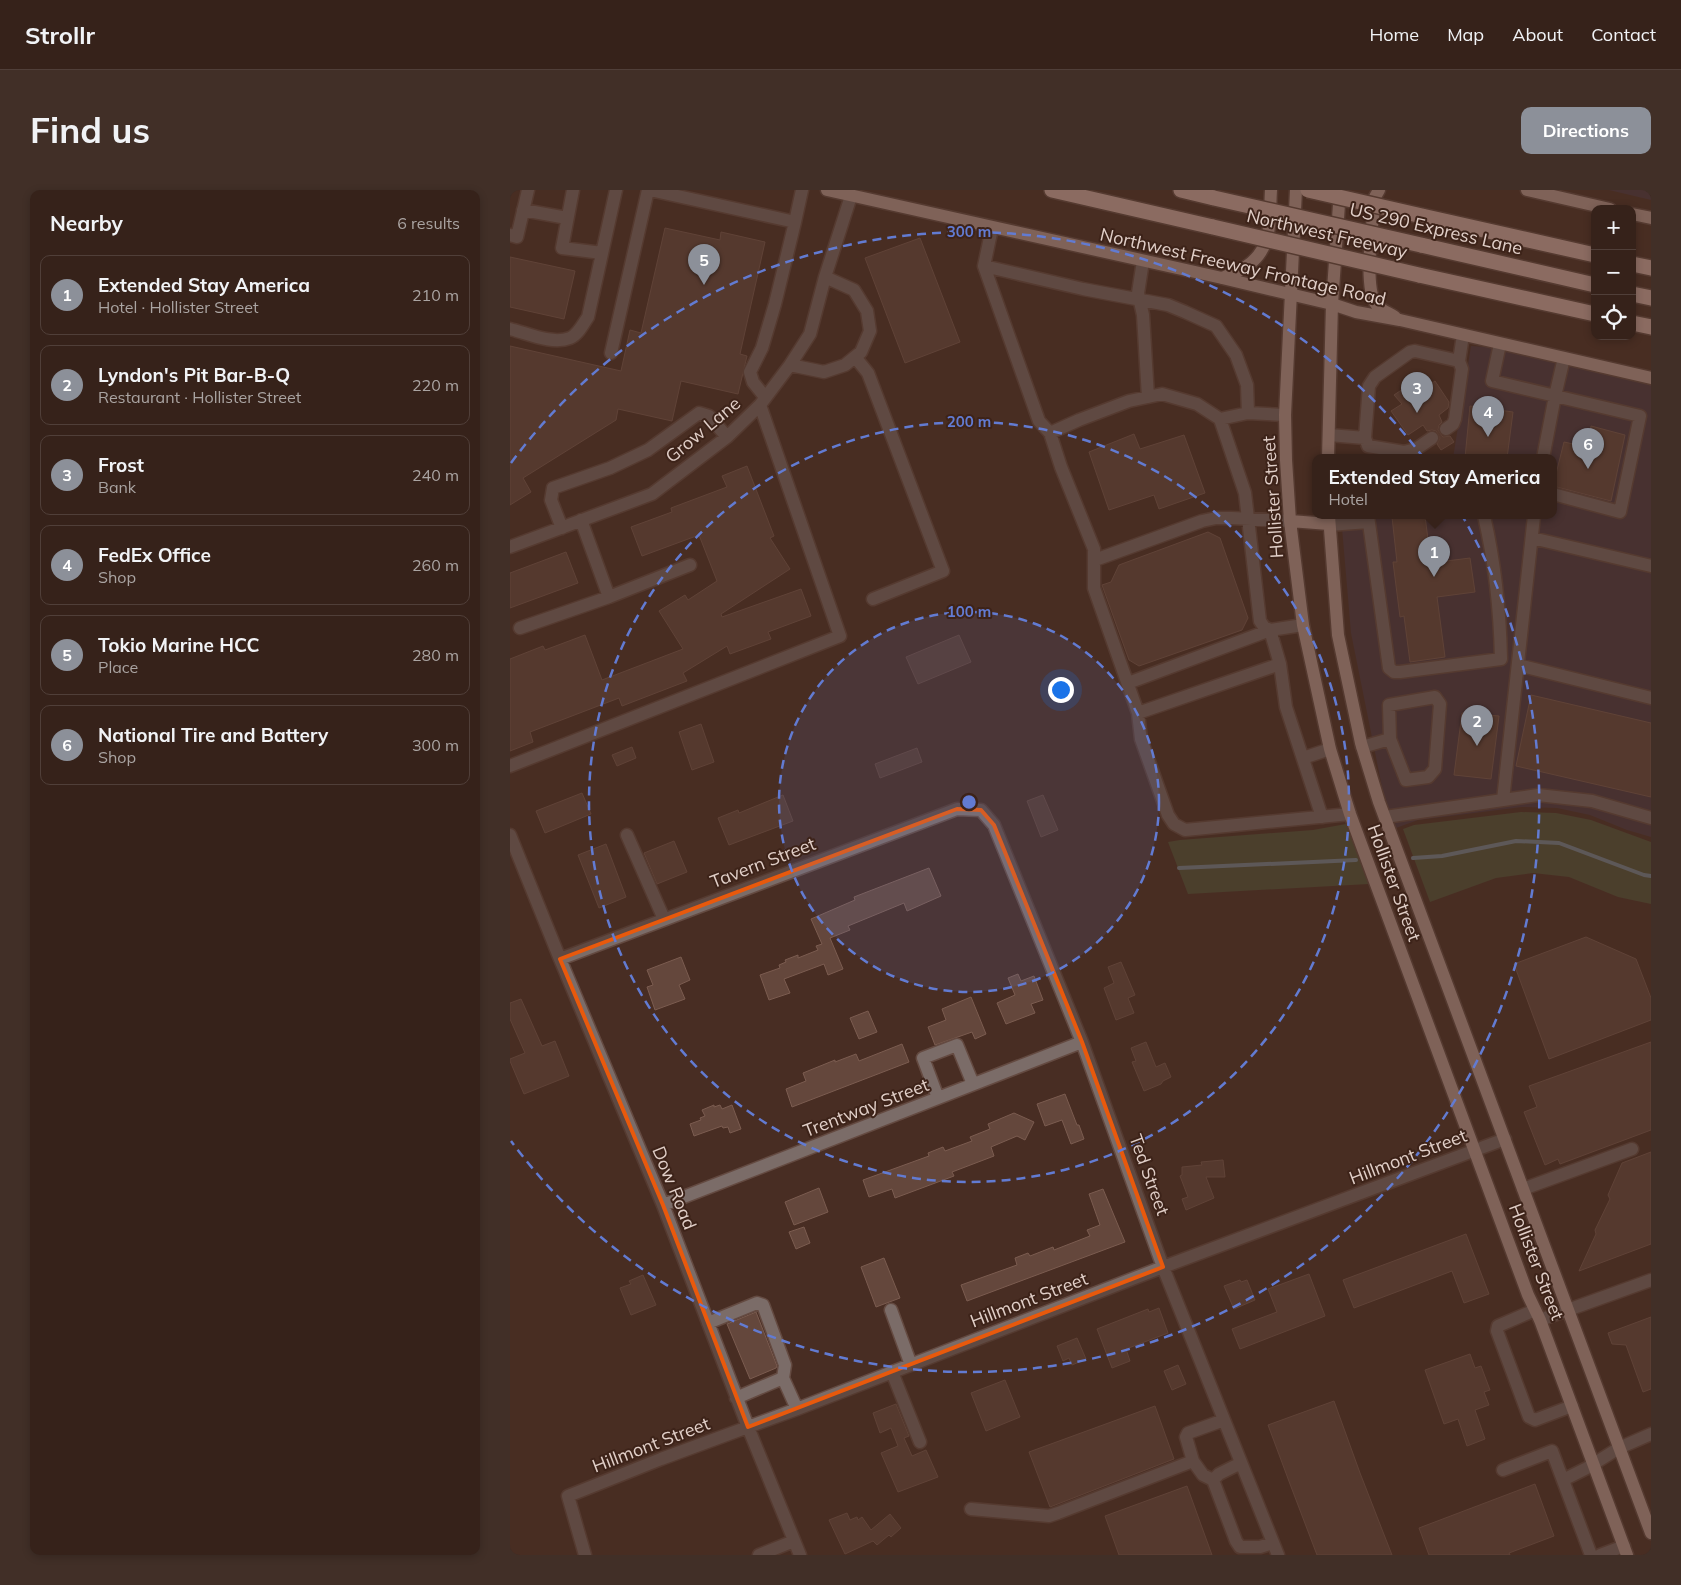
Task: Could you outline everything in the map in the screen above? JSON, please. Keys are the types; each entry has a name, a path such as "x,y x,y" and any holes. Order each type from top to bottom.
{"highway":[{"name":"Northwest Freeway","path":"1052,190 1591,313"},
{"name":"US 290 Express Lane","path":"1180,190 1591,284"},
{"path":"1308,190 1591,254"},
{"path":"1636,265 1651,268"},
{"path":"1636,295 1651,298"},
{"path":"1636,324 1651,327"}],"main road":[{"name":"Northwest Freeway Frontage Road","path":"826,190 1222,278 1332,304 1356,312 1400,320 1651,378"},
{"path":"1222,278 1247,266 1258,256 1268,240 1271,190"},
{"name":"Hollister Street","path":"1296,190 1286,415 1286,460 1290,521 1302,625 1330,750 1350,814 1626,1551"},
{"path":"1328,454 1332,304 1340,190"},
{"path":"1379,190 1375,197 1373,214 1369,267 1371,295 1377,306 1400,320"},
{"path":"1527,190 1593,205"},
{"path":"1636,215 1651,218"},
{"path":"1290,521 1329,521"},
{"name":"Hollister Street","path":"1329,521 1338,635 1362,747 1385,817 1650,1527"}],"street":[{"path":"510,235 517,236 528,190"},
{"path":"573,190 562,248 602,253"},
{"path":"510,329 552,340 570,338 578,332 588,317 616,190"},
{"path":"611,353 649,190 795,222"},
{"path":"513,765 840,636 762,401 750,372 762,348 775,304 802,190"},
{"name":"Grow Lane","path":"510,547 652,494 727,438 762,401 790,365 810,334 825,277 851,196"},
{"path":"524,210 567,218"},
{"path":"992,228 984,266 1039,421 1050,433 1094,549 1094,588 1138,713 1141,739 1168,815 1174,824 1185,830 1350,814"},
{"path":"1143,261 1139,300 1143,315 1148,397"},
{"path":"984,266 1168,306 1216,326 1236,355 1247,385 1248,413"},
{"path":"790,365 824,372 845,365 861,352 870,331 867,311 854,290 825,277"},
{"path":"1446,429 1453,424 1455,419 1462,369 1459,361 1462,335"},
{"path":"1500,344 1492,381 1646,417 1620,512 1557,495"},
{"path":"1432,438 1416,449 1404,452 1368,446 1365,438 1369,386 1375,377 1410,352 1415,351 1459,361"},
{"path":"855,357 868,373 943,571 873,599"},
{"path":"1544,454 1564,358"},
{"path":"1050,433 1129,401 1162,394 1197,404 1220,419 1245,493 1260,621 1264,627 1270,630 1280,664 1286,707 1322,817"},
{"path":"562,528 551,500 553,488 610,468 648,450 699,413 709,416 727,438"},
{"path":"1220,419 1248,413 1286,415"},
{"path":"1329,435 1365,438"},
{"path":"1095,560 1202,521 1216,518 1290,521"},
{"path":"1329,521 1368,519 1389,668 1394,672 1400,672 1501,659 1496,587 1490,540 1485,519"},
{"path":"1503,800 1534,519"},
{"path":"581,520 609,597"},
{"path":"1532,538 1651,566"},
{"path":"520,628 690,566"},
{"path":"1128,683 1270,630 1302,625"},
{"path":"1138,713 1280,664"},
{"path":"1518,666 1651,698"},
{"path":"1435,697 1440,704 1435,769 1428,776 1406,780 1390,739 1389,705 1435,697"},
{"path":"1362,747 1390,739"},
{"path":"1303,758 1330,750"},
{"path":"1385,817 1538,795 1592,802 1651,818"},
{"name":"Tavern Street","path":"560,959 957,810 981,810"},
{"name":"Ted Street","path":"981,810 994,825 1082,1042 1163,1267 1275,1549"},
{"name":"Dow Road","path":"510,835 663,1205 736,1398 800,1555"},
{"path":"627,835 664,919"},
{"name":"Trentway Street","path":"663,1205 1082,1042"},
{"path":"938,1098 923,1058 958,1045 973,1084"},
{"name":"Hillmont Street","path":"585,1555 568,1496 1163,1267 1505,1140"},
{"path":"1523,1189 1632,1149"},
{"path":"1572,1406 1535,1420 1530,1417 1497,1331 1498,1326 1538,1315 1568,1310 1651,1280"},
{"path":"708,1323 757,1304 763,1305 785,1365 783,1378 797,1409"},
{"path":"891,1310 911,1364"},
{"path":"892,1372 920,1442"},
{"path":"736,1398 783,1378"},
{"path":"1224,1420 1188,1433 1186,1437 1194,1461 1203,1475 1213,1480 1240,1547 1275,1549"},
{"path":"1563,1480 1619,1448 1651,1434"},
{"path":"1503,1470 1552,1451 1591,1555"},
{"path":"971,1509 1048,1516 1194,1461"},
{"path":"1213,1480 1219,1474 1241,1463"},
{"path":"759,1555 794,1541"},
{"path":"1600,1555 1626,1551"}],"highlighted area":[{"path":"957,809 981,810 994,825 1082,1042 1163,1267 748,1427 663,1205 560,959"}],"shaded area":[{"path":"1609,190 1651,190 1651,200"},
{"path":"1471,346 1504,348 1651,381 1651,837 1627,830 1590,815 1557,808 1522,807 1418,820 1396,828 1384,797 1351,633 1341,519 1557,519 1557,454 1454,454"}],"green space":[{"path":"1521,812 1556,813 1591,820 1651,842 1651,904 1618,897 1569,877 1533,873 1496,878 1430,902 1403,829 1414,825"},
{"path":"1346,824 1369,884 1188,894 1168,842 1313,830"}],"building":[{"path":"665,228 720,240 721,232 765,242 740,354 747,356 738,394 681,381 672,421 618,409 616,420 523,478 531,492 510,505 510,346 621,371 630,330 641,333"},
{"path":"920,238 960,342 905,363 865,258"},
{"path":"510,257 575,271 564,319 510,307"},
{"path":"1418,379 1424,389 1435,381 1449,402 1448,408 1439,415 1442,422 1438,430 1443,437 1450,436 1454,442 1441,450 1437,444 1440,438 1436,431 1427,431 1423,425 1408,435 1391,411 1402,404 1394,395"},
{"path":"1470,406 1513,412 1508,454 1465,454"},
{"path":"1591,426 1625,435 1611,501 1557,487 1557,470 1564,442 1587,447"},
{"path":"1134,434 1140,449 1184,435 1205,493 1159,509 1154,495 1109,510 1089,452"},
{"path":"747,466 774,536 770,538 790,569 721,614 722,617 801,589 811,616 768,632 771,639 730,654 727,646 683,673 687,681 622,706 619,698 530,732 533,742 510,751 510,659 543,646 545,650 585,635 602,680 683,649 659,611 685,595 688,600 717,581 699,535 642,556 631,527 672,512 671,508 727,487 722,476"},
{"path":"1392,519 1425,519 1431,563 1470,558 1475,592 1437,597 1445,657 1410,662 1404,616 1400,617 1393,562 1397,562"},
{"path":"1208,532 1220,538 1248,618 1242,630 1139,666 1129,660 1102,585 1111,582 1119,565"},
{"path":"566,552 578,583 510,608 510,573"},
{"path":"959,635 971,662 918,684 906,657"},
{"path":"1531,695 1651,723 1651,797 1516,766"},
{"path":"1462,713 1499,716 1491,779 1454,775"},
{"path":"701,724 714,762 692,770 679,732"},
{"path":"632,747 636,758 617,766 612,755"},
{"path":"917,748 922,762 880,778 875,764"},
{"path":"582,793 591,814 545,833 536,811"},
{"path":"783,795 793,821 729,845 718,818 738,810 739,813"},
{"path":"1043,795 1058,830 1041,837 1027,801"},
{"path":"674,841 687,872 657,884 644,853"},
{"path":"606,844 626,897 599,908 578,855"},
{"path":"929,868 941,896 907,911 904,903 848,926 850,930 830,938 843,969 828,975 824,964 784,979 790,993 769,1000 760,975 780,968 779,965 786,962 785,960 798,955 798,958 818,950 816,946 822,944 811,919 855,900 854,897"},
{"path":"1586,937 1636,959 1651,998 1651,1020 1549,1059 1514,964"},
{"path":"681,957 690,980 679,985 685,999 655,1010 647,987 653,985 647,970"},
{"path":"1121,962 1135,995 1128,998 1134,1013 1116,1020 1104,988 1114,983 1108,967"},
{"path":"1018,974 1021,981 1034,976 1043,1000 1031,1004 1035,1013 1006,1024 997,1003 1015,995 1008,978"},
{"path":"971,997 986,1034 975,1039 972,1032 935,1045 928,1027 946,1020 942,1009"},
{"path":"521,999 542,1046 555,1041 569,1076 524,1094 510,1061 510,1059 525,1053 510,1019 510,1003"},
{"path":"868,1011 877,1032 859,1039 850,1018"},
{"path":"1146,1042 1156,1067 1165,1063 1171,1077 1161,1084 1144,1091 1132,1062 1136,1061 1131,1048"},
{"path":"1651,1042 1651,1130 1560,1164 1558,1159 1545,1165 1524,1112 1537,1107 1529,1086"},
{"path":"902,1044 909,1062 792,1107 786,1089 806,1081 803,1073 856,1054 859,1061"},
{"path":"1065,1094 1084,1139 1071,1144 1062,1120 1045,1126 1037,1104"},
{"path":"714,1105 714,1107 720,1105 722,1109 732,1105 741,1129 730,1133 728,1127 723,1128 722,1126 694,1136 690,1124 701,1120 700,1118 705,1116 702,1110"},
{"path":"1014,1113 1034,1122 1025,1140 1017,1136 991,1147 994,1156 952,1172 954,1176 895,1198 892,1189 869,1197 863,1180 929,1156 928,1153 943,1147 945,1151 972,1141 970,1137 990,1129 988,1124"},
{"path":"1651,1152 1651,1244 1579,1271 1596,1234 1595,1230 1610,1199 1608,1195 1622,1163"},
{"path":"1223,1160 1225,1177 1206,1177 1214,1198 1186,1210 1182,1199 1188,1197 1180,1176 1182,1175 1182,1167 1202,1165 1201,1162"},
{"path":"819,1188 828,1212 794,1225 785,1202"},
{"path":"1103,1189 1125,1242 967,1301 961,1285 1017,1265 1015,1258 1028,1253 1030,1256 1053,1247 1054,1250 1090,1236 1087,1230 1100,1225 1089,1194"},
{"path":"804,1227 810,1243 796,1249 789,1232"},
{"path":"1466,1234 1489,1294 1464,1303 1452,1271 1354,1308 1343,1280"},
{"path":"884,1258 900,1298 876,1307 861,1267"},
{"path":"1309,1274 1325,1316 1240,1349 1232,1329 1277,1312 1268,1289"},
{"path":"643,1275 656,1305 631,1315 620,1288 631,1284 629,1281"},
{"path":"1240,1280 1241,1282 1247,1280 1255,1300 1234,1309 1224,1286"},
{"path":"1159,1308 1168,1333 1126,1349 1130,1361 1112,1368 1097,1329 1148,1309 1149,1312"},
{"path":"756,1312 777,1366 750,1379 727,1324"},
{"path":"1651,1317 1651,1389 1643,1392 1626,1345 1612,1344 1608,1333"},
{"path":"1077,1338 1086,1359 1072,1365 1069,1358 1063,1361 1057,1346"},
{"path":"1470,1354 1475,1368 1481,1366 1490,1390 1484,1392 1489,1405 1475,1410 1485,1439 1467,1446 1458,1419 1444,1424 1425,1370"},
{"path":"1178,1365 1186,1384 1172,1390 1164,1371"},
{"path":"1005,1380 1020,1417 986,1431 971,1393"},
{"path":"1334,1401 1392,1555 1317,1555 1290,1484 1268,1425"},
{"path":"896,1404 909,1436 904,1438 912,1456 926,1450 938,1477 898,1492 881,1453 898,1446 891,1428 880,1433 873,1413"},
{"path":"1155,1406 1174,1459 1050,1507 1029,1452"},
{"path":"1535,1484 1554,1536 1509,1553 1510,1555 1429,1555 1419,1528"},
{"path":"1187,1486 1212,1555 1119,1555 1105,1516"},
{"path":"847,1513 850,1520 857,1517 858,1520 862,1517 871,1530 890,1514 901,1528 891,1537 889,1535 877,1545 873,1541 845,1554 829,1520"}],"waterway":[{"path":"1413,858 1442,856 1516,841 1559,843 1651,876"},
{"path":"1179,868 1356,860"}],"place":[{"name":"Tokio Marine HCC","path":"704,285"},
{"name":"Frost","path":"1417,413"},
{"name":"FedEx Office","path":"1488,437"},
{"name":"National Tire and Battery","path":"1588,469"},
{"name":"Extended Stay America","path":"1434,577"},
{"name":"Lyndon's Pit Bar-B-Q","path":"1477,746"}]}
